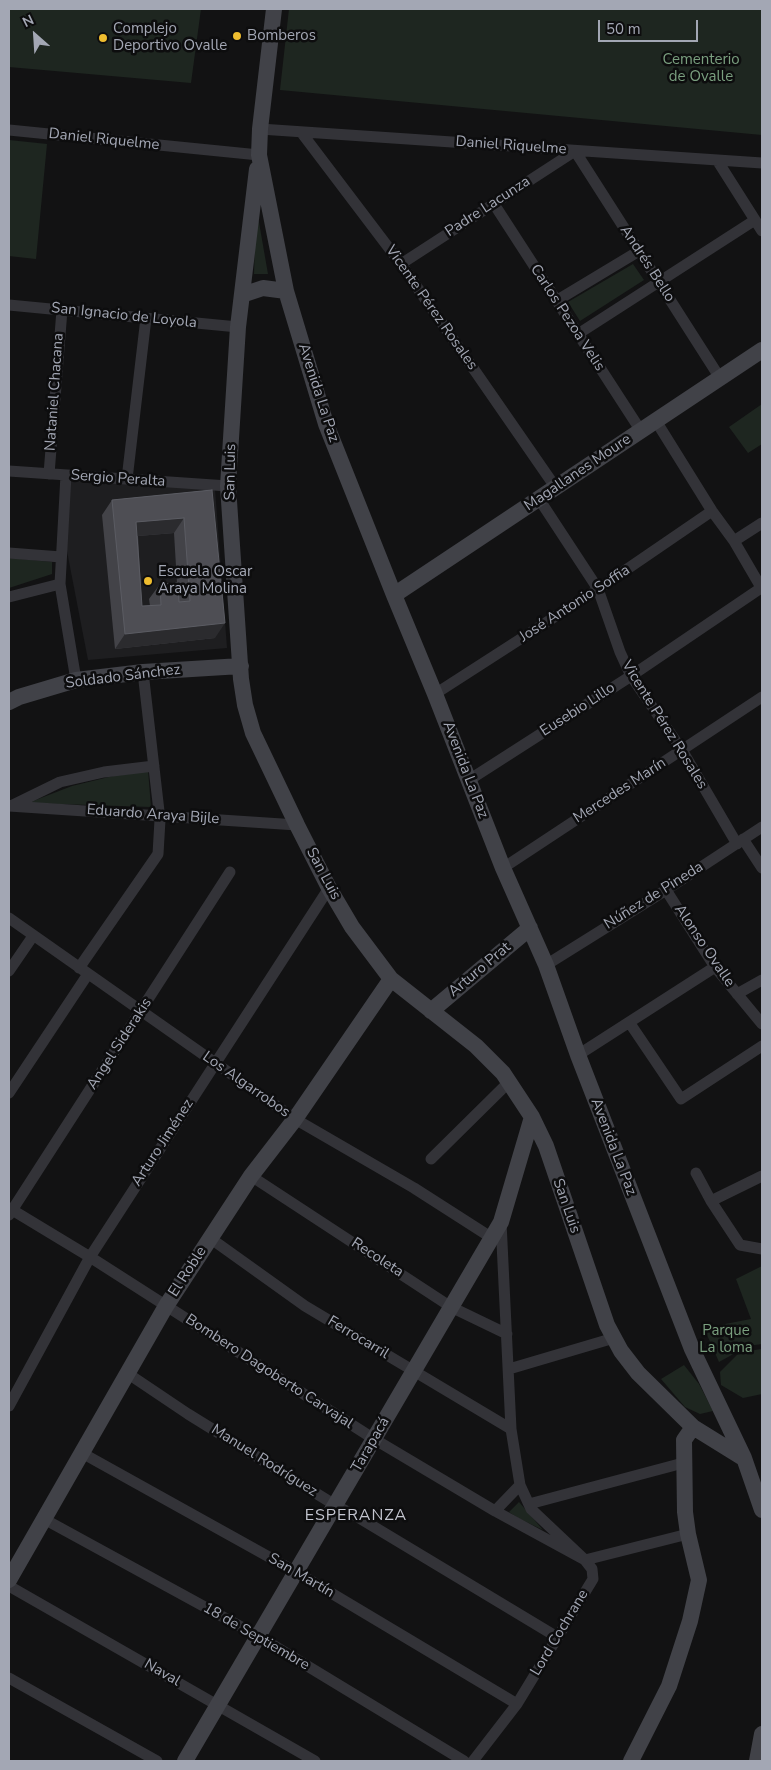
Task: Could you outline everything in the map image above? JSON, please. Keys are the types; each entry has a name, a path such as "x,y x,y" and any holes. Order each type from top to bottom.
{"street":[{"name":"Avenida La Paz","path":"274,9 260,129 259,155 286,291 326,424 394,595 436,694 503,868 546,965 578,1055 692,1349 744,1458 762,1510"},
{"name":"Daniel Riquelme","path":"260,129 762,164"},
{"name":"Daniel Riquelme","path":"9,130 259,155"},
{"name":"Vicente Pérez Rosales","path":"301,132 401,264 556,488"},
{"name":"Padre Lacunza","path":"401,264 575,150"},
{"name":"Andrés Bello","path":"575,150 720,378"},
{"name":"San Luis","path":"259,155 238,327 228,486 240,666 245,705 253,732 297,825 329,888 352,927 391,979 476,1046 503,1073 532,1117 546,1146 607,1325 621,1351 638,1373 693,1428 744,1458"},
{"path":"717,160 762,231"},
{"name":"Carlos Pezoa Velis","path":"494,204 641,431"},
{"path":"578,334 755,220"},
{"path":"556,301 639,251"},
{"path":"242,294 263,288 286,291"},
{"name":"San Ignacio de Loyola","path":"9,305 238,327"},
{"name":"Nataniel Chacana","path":"49,474 62,310"},
{"path":"127,479 146,318"},
{"name":"Magallanes Moure","path":"394,595 762,350"},
{"path":"656,421 712,512 734,541 762,588"},
{"name":"Sergio Peralta","path":"9,471 228,486"},
{"path":"66,475 60,584 76,680"},
{"name":"Vicente Pérez Rosales","path":"539,500 598,590 620,652 631,676 682,750 740,842 762,868"},
{"name":"José Antonio Soffia","path":"436,694 598,590 712,512"},
{"path":"734,541 762,523"},
{"path":"9,553 61,558"},
{"path":"9,597 60,584"},
{"name":"Eusebio Lillo","path":"469,780 631,676 762,588"},
{"name":"Soldado Sánchez","path":"9,702 19,697 76,680 142,672 240,666"},
{"path":"9,1093 83,971 158,854 160,815 142,672"},
{"name":"Mercedes Marín","path":"503,868 762,697"},
{"path":"10,806 60,782 104,772 154,766"},
{"name":"Eduardo Araya Bijle","path":"10,806 297,825"},
{"name":"Núñez de Pineda","path":"546,965 666,890 762,826"},
{"name":"Angel Siderakis","path":"10,1211 230,872"},
{"name":"Arturo Jiménez","path":"9,1406 90,1257 329,888"},
{"name":"Alonso Ovalle","path":"666,890 715,967 762,1024"},
{"name":"Los Algarrobos","path":"9,918 295,1119 414,1188 492,1238"},
{"name":"Arturo Prat","path":"431,1011 530,928"},
{"path":"9,971 33,936"},
{"path":"578,1055 715,967"},
{"name":"El Roble","path":"9,1580 166,1306 251,1176 295,1119 391,979"},
{"path":"737,994 762,980"},
{"path":"629,1022 681,1099 762,1046"},
{"path":"431,1159 509,1082"},
{"name":"Tarapacá","path":"184,1761 501,1222 532,1117"},
{"path":"696,1174 740,1246 762,1250"},
{"name":"Recoleta","path":"251,1176 452,1307 507,1334"},
{"path":"711,1201 762,1176"},
{"name":"Bombero Dagoberto Carvajal","path":"10,1211 90,1257 374,1439 495,1511 585,1560"},
{"path":"501,1222 511,1429 520,1485 531,1509 585,1560 688,1534"},
{"name":"Ferrocarril","path":"210,1238 305,1306 511,1429"},
{"path":"509,1369 614,1338"},
{"name":"Manuel Rodríguez","path":"127,1373 188,1414 335,1505 557,1637"},
{"path":"630,1761 669,1686 690,1622 699,1580 688,1534 683,1463 684,1440 693,1428"},
{"name":"San Martín","path":"82,1453 296,1572 517,1704"},
{"path":"529,1504 683,1463"},
{"path":"495,1511 520,1485"},
{"name":"18 de Septiembre","path":"44,1519 258,1636 464,1761"},
{"name":"Lord Cochrane","path":"473,1761 517,1704 593,1579 592,1570 585,1560"},
{"name":"Naval","path":"9,1586 315,1761"},
{"path":"9,1678 157,1761"},
{"path":"757,1761 762,1734"}],"shaded area":[{"name":"Escuela Oscar Araya Molina","path":"69,479 215,489 227,648 88,660 66,546"}],"green space":[{"name":"Complejo Deportivo Ovalle","path":"9,9 201,9 191,83 9,67"},
{"name":"Cementerio de Ovalle","path":"289,9 762,9 762,135 280,90"},
{"path":"9,140 47,144 36,259 9,256"},
{"path":"256,205 268,274 254,274"},
{"path":"633,264 644,280 580,321 568,302"},
{"path":"762,404 762,444 748,453 729,427"},
{"path":"9,558 52,562 52,574 9,588"},
{"path":"148,770 151,807 28,803 72,786 121,774"},
{"name":"Parque La loma","path":"762,1266 762,1344 748,1346 719,1362 704,1328 751,1319 736,1279"},
{"path":"762,1349 762,1394 743,1398 721,1385 720,1372 740,1352"},
{"path":"684,1365 699,1384 713,1411 700,1414 685,1407 661,1379"},
{"path":"519,1502 543,1530 509,1512"}],"building":[{"path":"212,490 225,623 125,634 112,500","holes":["184,518 190,601 179,602 178,583 160,584 161,605 142,606 136,522"]}],"place":[{"name":"Bomberos","path":"237,36"},
{"name":"Complejo Deportivo Ovalle","path":"103,38"},
{"name":"Escuela Oscar Araya Molina","path":"148,581"}],"district":[{"name":"ESPERANZA","path":"356,1516"}]}
